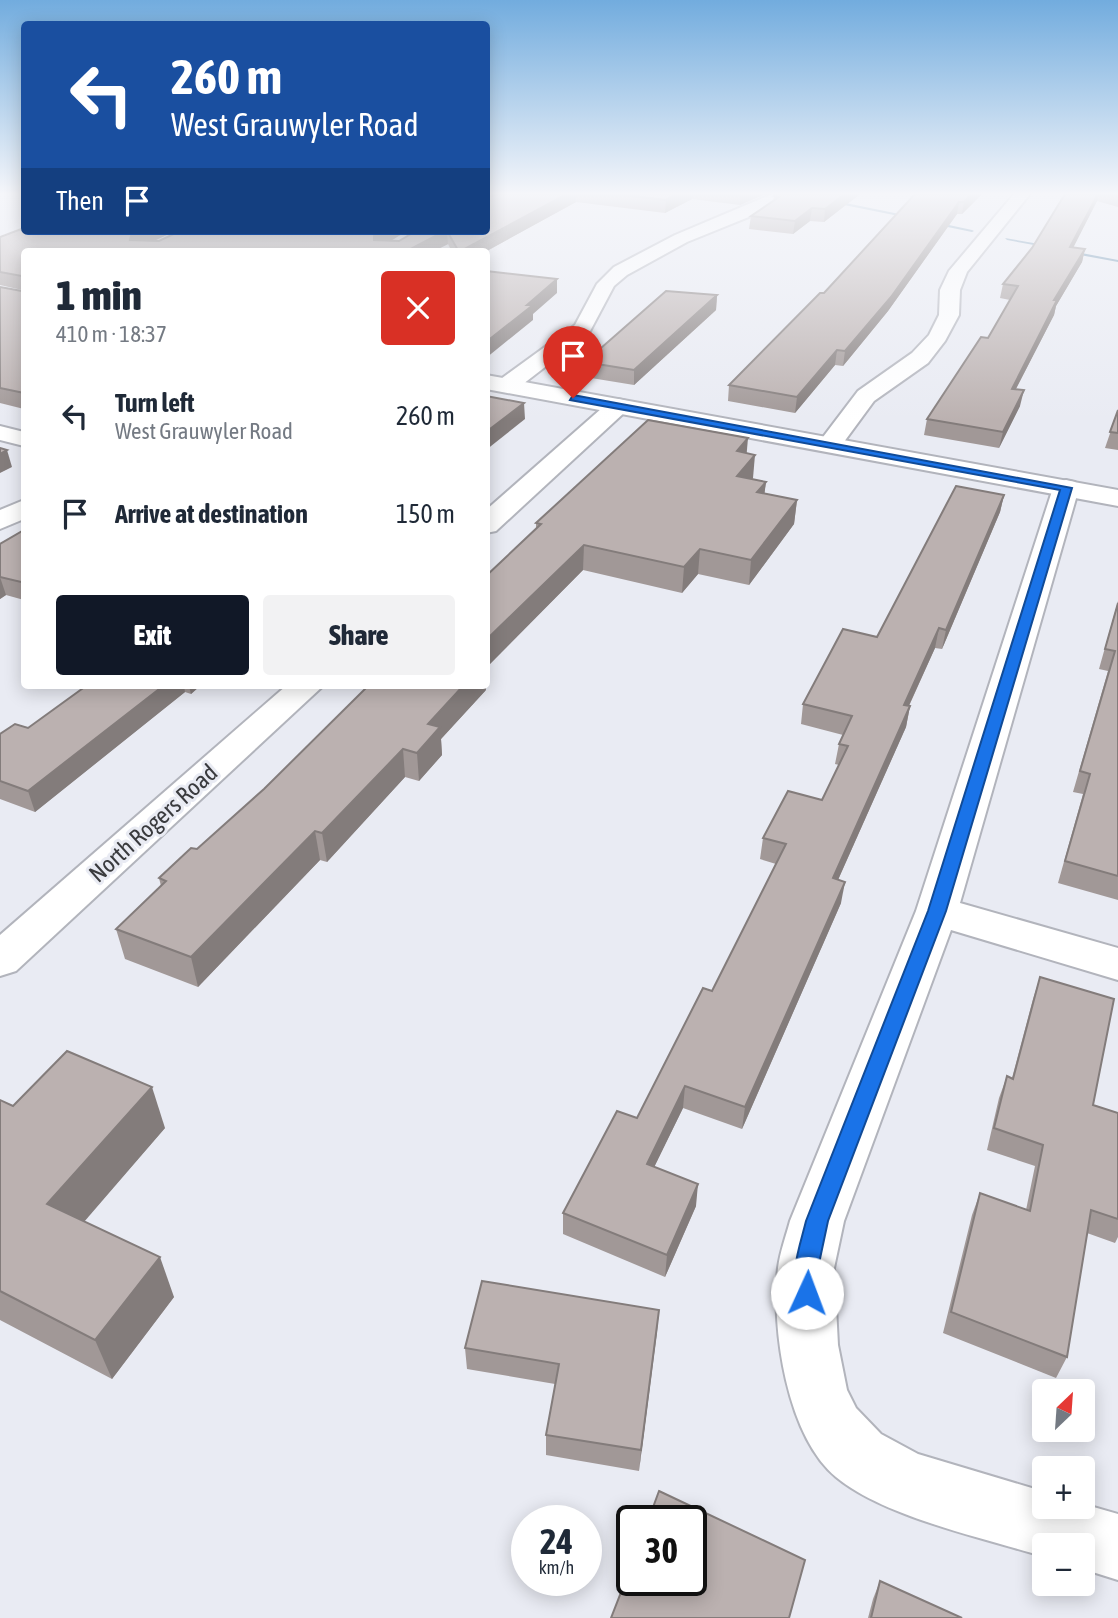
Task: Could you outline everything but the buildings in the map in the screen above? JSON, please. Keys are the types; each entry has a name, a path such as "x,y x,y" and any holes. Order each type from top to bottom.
{"street":[{"path":"496,384 582,330 590,321 604,286 625,270"},
{"path":"829,445 866,396 919,358 938,337 948,315 950,290 959,270"},
{"path":"496,384 1118,498"},
{"path":"490,520 618,406"},
{"path":"0,433 21,438"},
{"path":"1066,488 937,911 817,1221 806,1268 808,1345 818,1394 834,1430 859,1456 906,1482 1118,1547"},
{"path":"0,522 21,510"},
{"name":"North Rogers Road","path":"0,960 303,689"},
{"path":"937,911 1118,964"}],"route":[{"path":"573,398 1066,488 937,911 817,1221 806,1268 807,1293"}]}
